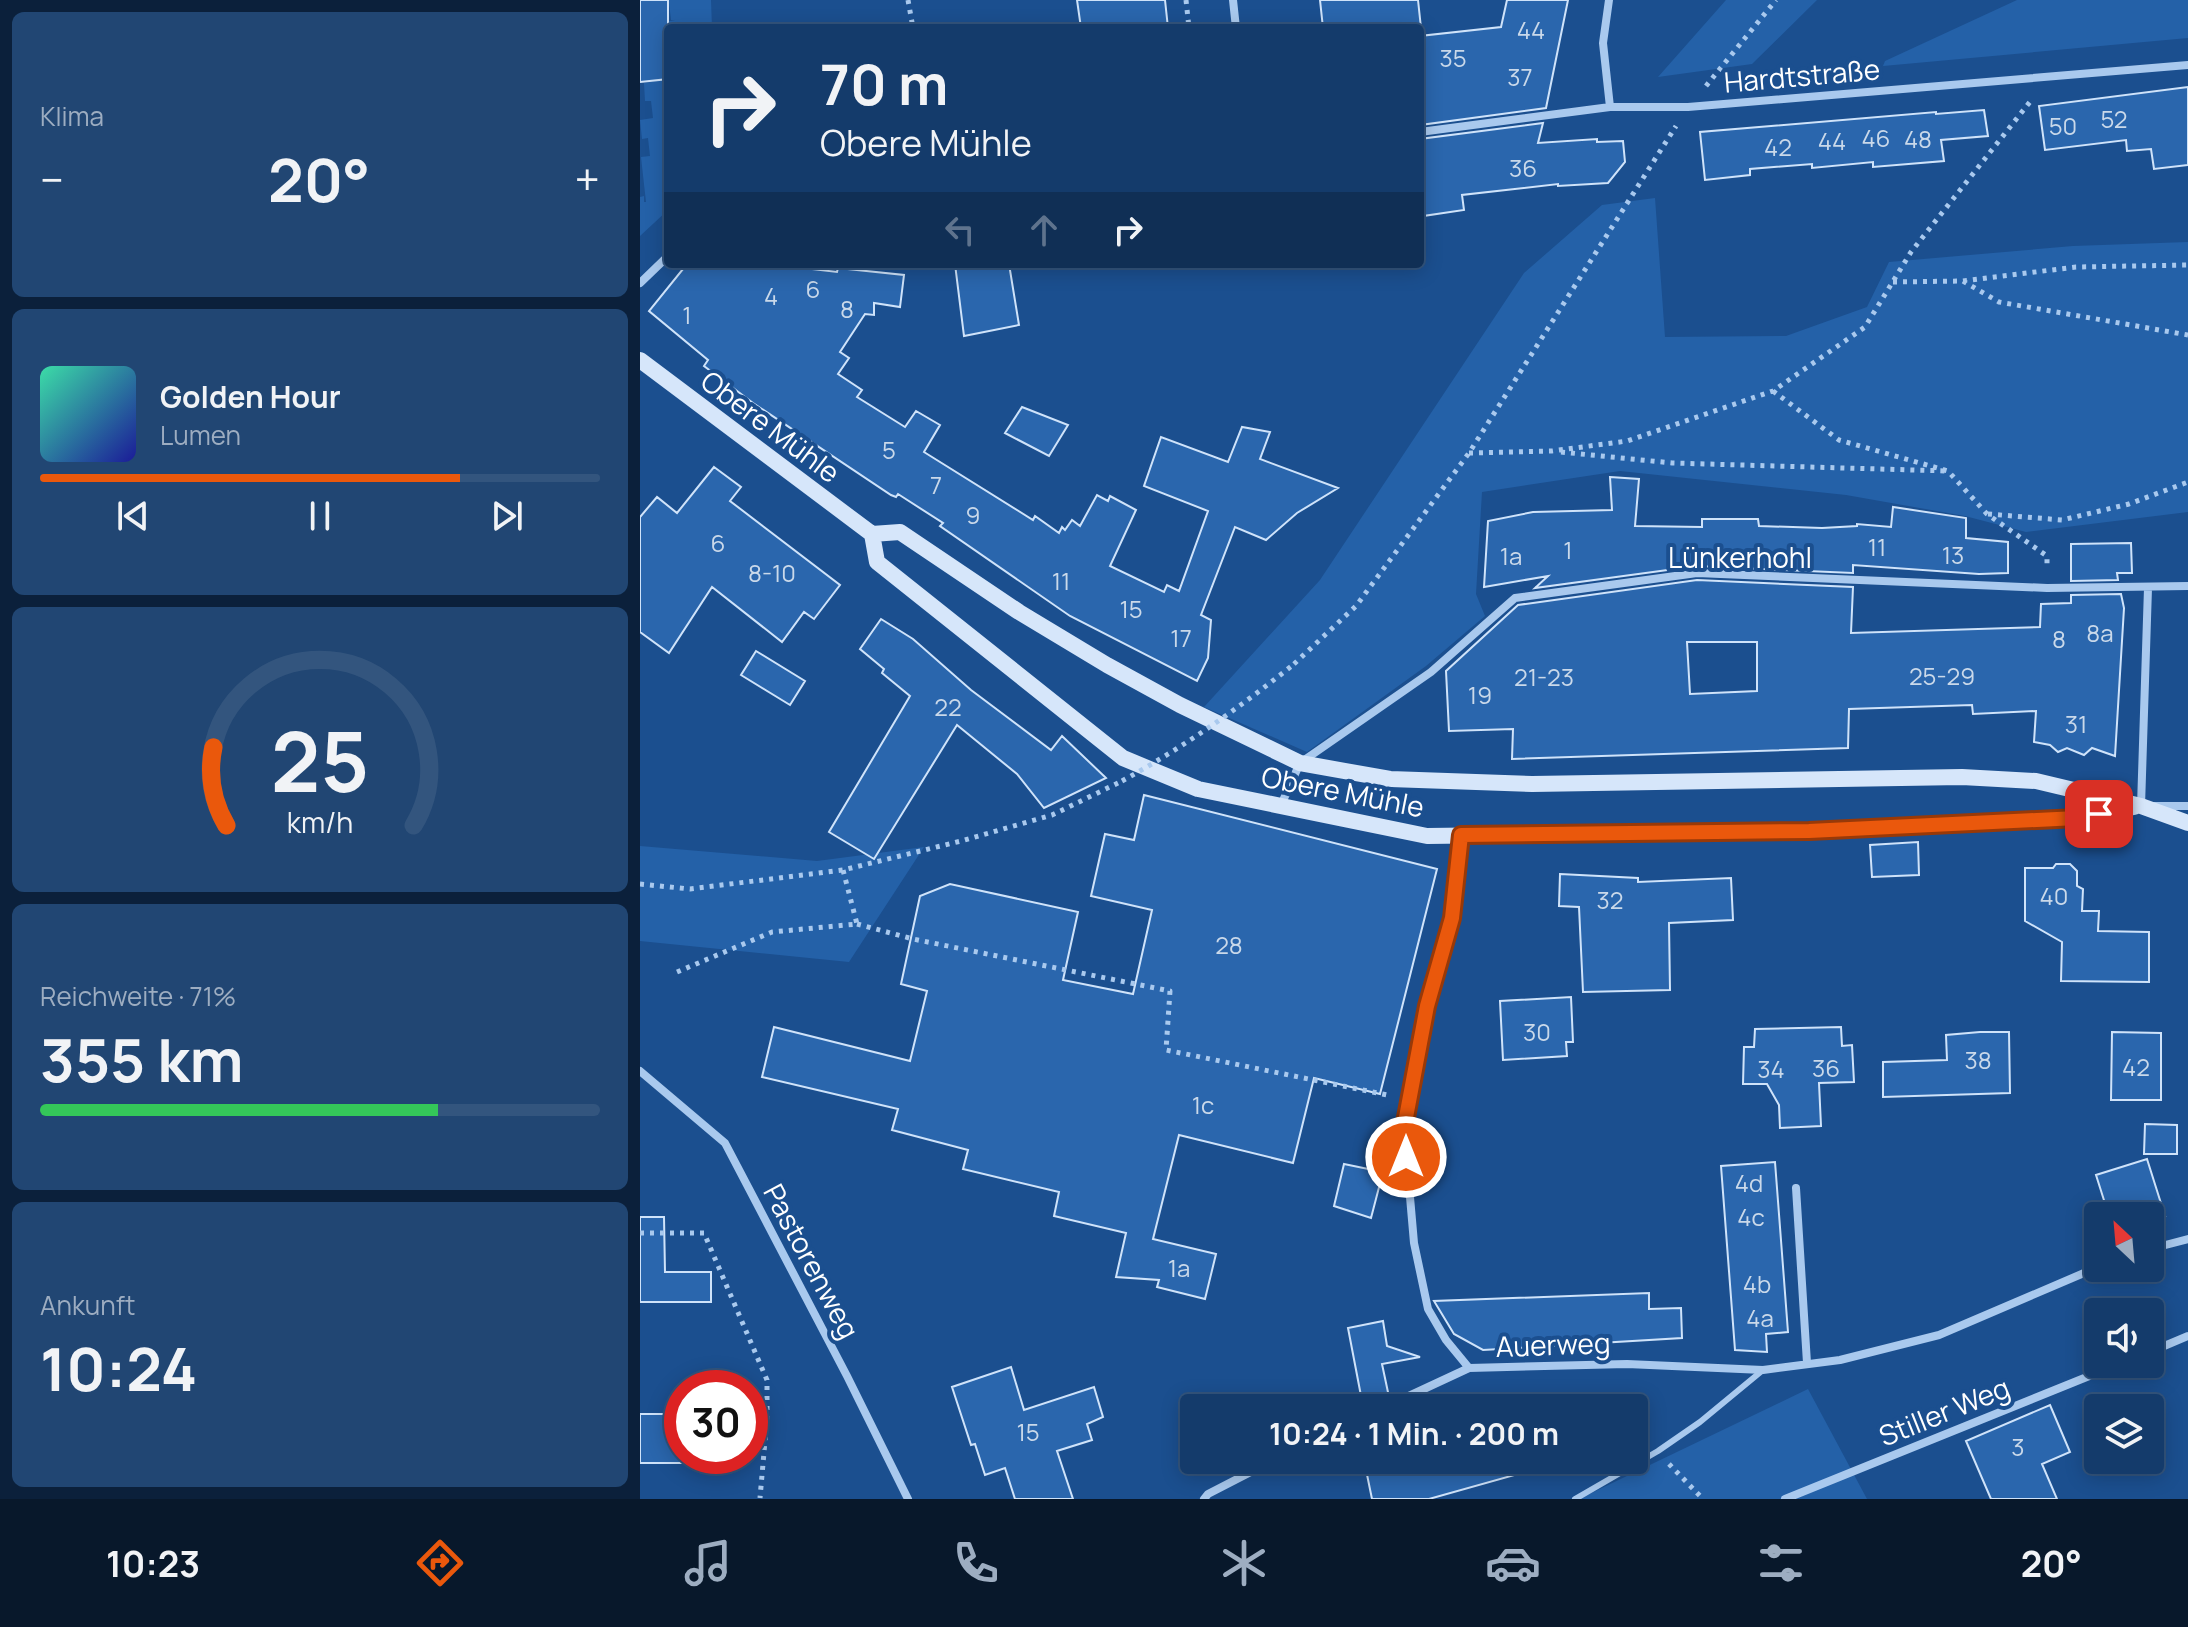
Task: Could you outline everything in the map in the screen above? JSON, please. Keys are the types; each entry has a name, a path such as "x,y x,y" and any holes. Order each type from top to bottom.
{"main road":[{"name":"Obere Mühle","path":"640,360 872,534 900,532 1019,612 1107,665 1180,705 1300,763 1390,779 1532,784 1947,777 2036,781 2141,806 2188,823"},
{"name":"Obere Mühle","path":"872,534 877,562 1123,758 1198,789 1427,836 1809,831 2077,818 2141,806"}],"street":[{"path":"1233,0 1236,24"},
{"path":"1609,0 1603,43 1610,107"},
{"name":"Hardtstraße","path":"1424,131 1610,107 1688,107 2188,65"},
{"path":"640,283 664,260"},
{"name":"Lünkerhohl","path":"1300,763 1431,672 1515,598 1697,573 2047,588 2188,586"},
{"path":"2148,588 2141,806 2188,806"},
{"path":"1281,805 1300,763"},
{"name":"Auerweg","path":"1461,835 1452,918 1427,1006 1404,1128 1414,1243 1428,1309 1446,1340 1469,1368 1627,1364 1763,1370 1840,1360 1939,1335 2084,1273"},
{"name":"Pastorenweg","path":"640,1071 725,1143 908,1499"},
{"path":"1796,1188 1807,1363"},
{"path":"2164,1245 2188,1239"},
{"path":"2164,1346 2188,1336"},
{"path":"1413,1394 1469,1368"},
{"name":"Stiller Weg","path":"1785,1499 2084,1378"},
{"path":"1204,1499 1247,1474"}],"lane":[{"path":"1575,1499 1658,1451 1700,1422 1763,1370"}],"path":[{"path":"908,0 912,24"},
{"path":"1186,0 1189,24"},
{"path":"640,884 690,889 843,870 1052,815 1171,754 1222,720 1294,664 1356,606 1469,453 1688,107 1776,0"},
{"path":"1469,453 1552,451 1627,441 1773,391 1865,327 1911,252 2051,75"},
{"path":"1892,282 1962,281 2076,267 2188,265"},
{"path":"1962,281 1999,302 2188,335"},
{"path":"1773,391 1839,440 1948,471 1987,514 2047,556 2047,574"},
{"path":"1552,451 1672,463 1948,471"},
{"path":"1987,514 2062,520 2129,504 2188,482"},
{"path":"843,870 857,924"},
{"path":"677,972 772,932 857,924 913,939 1170,991 1166,1050 1409,1100"},
{"path":"640,1233 704,1233 767,1380 760,1498"},
{"path":"1658,1451 1703,1499"}],"shaded area":[{"path":"663,0 711,0 712,24 665,24 675,20 671,20 669,3 664,4"},
{"path":"1726,0 1817,0 1752,64 1658,77"},
{"path":"2017,0 2188,0 2188,38 1883,66 1885,61"},
{"path":"664,80 664,214 640,236 640,197 644,196 646,202 641,157 650,156 648,138 642,139 640,120 653,118 651,101 645,101 644,83"},
{"path":"1655,198 1665,337 1786,336 1867,307 1889,262 2073,246 2188,242 2188,512 2026,532 1965,516 1846,495 1620,471 1482,492 1476,594 1485,616 1426,666 1307,752 1204,707 1320,580 1524,273 1602,205"},
{"path":"640,846 817,861 924,847 849,962 640,941"},
{"path":"1808,1389 1867,1499 1579,1499 1631,1474 1648,1474 1648,1466"}],"building":[{"path":"640,0 668,0 668,24 664,24 664,79 640,82"},
{"path":"1077,0 1165,0 1168,24 1080,24"},
{"path":"1320,0 1418,0 1421,24 1323,24"},
{"path":"1507,0 1568,0 1546,108 1424,124 1424,36 1501,27"},
{"path":"2188,87 2188,165 2154,169 2151,149 2127,151 2126,140 2045,150 2039,106"},
{"path":"1984,110 1988,136 1941,140 1944,161 1873,167 1873,162 1812,168 1812,164 1750,169 1750,175 1705,180 1700,132"},
{"path":"1543,123 1538,143 1597,139 1597,142 1623,141 1625,162 1608,183 1558,184 1462,195 1464,210 1424,216 1424,138"},
{"path":"684,268 803,268 837,272 838,268 904,275 900,307 874,303 874,315 865,314 840,352 849,358 838,374 862,390 857,397 905,427 916,411 940,425 924,452 1059,533 1072,520 1080,526 1097,495 1108,501 1110,496 1136,510 1110,566 1164,592 1167,585 1179,591 1208,511 1144,486 1161,437 1228,462 1242,427 1270,432 1260,459 1338,488 1297,513 1266,540 1235,527 1201,615 1211,620 1208,658 1197,681 1070,616 940,526 943,523 898,494 896,497 891,495 753,403 704,366 708,360 649,311"},
{"path":"956,268 1010,268 1019,325 964,336"},
{"path":"1022,407 1068,425 1049,456 1005,433"},
{"path":"714,467 741,487 730,501 840,585 814,619 804,612 782,642 712,587 669,653 640,632 640,517 657,497 677,513"},
{"path":"1610,477 1639,479 1635,526 1702,527 1702,519 1758,519 1759,526 1822,528 1857,524 1891,527 1893,507 1966,518 1966,538 2008,542 2008,573 1979,574 1853,565 1853,573 1697,566 1535,588 1548,576 1484,587 1488,521 1533,512 1612,510"},
{"path":"2131,543 2132,573 2117,573 2118,580 2071,581 2071,544"},
{"path":"1697,580 1853,587 1851,633 2040,627 2041,604 2071,603 2071,595 2121,594 2124,608 2115,756 2092,748 2084,755 2067,748 2058,752 2050,745 2034,742 2036,711 1973,714 1972,705 1849,709 1848,748 1512,759 1513,729 1449,731 1446,671 1518,605","holes":["1687,642 1757,642 1757,691 1690,694"]},
{"path":"881,619 913,639 971,690 1051,750 1062,736 1106,778 1044,808 1017,774 957,725 874,859 829,832 910,696 882,673 884,669 860,649"},
{"path":"756,651 805,681 790,705 741,675"},
{"path":"1144,795 1437,869 1380,1094 1314,1078 1293,1163 1179,1135 1153,1239 1216,1254 1205,1299 1157,1287 1159,1280 1116,1277 1126,1233 1054,1216 1059,1192 963,1169 968,1150 892,1130 898,1109 762,1077 774,1027 910,1061 927,991 901,984 920,896 950,884 1078,912 1063,980 1133,994 1152,910 1091,896 1105,834 1134,840"},
{"path":"1918,842 1919,875 1872,877 1870,845"},
{"path":"2056,864 2070,864 2077,871 2077,886 2083,889 2082,911 2099,911 2098,931 2149,932 2149,982 2061,981 2062,942 2025,921 2025,868 2053,868"},
{"path":"1560,874 1638,878 1638,882 1731,878 1733,920 1669,923 1670,990 1583,992 1579,907 1559,906"},
{"path":"1571,997 1573,1042 1566,1042 1567,1056 1503,1060 1500,1001"},
{"path":"1841,1027 1842,1046 1852,1045 1854,1082 1819,1083 1821,1126 1780,1128 1779,1105 1767,1084 1743,1084 1744,1047 1754,1047 1755,1029"},
{"path":"2009,1032 2010,1093 1883,1097 1883,1062 1947,1060 1946,1035"},
{"path":"2112,1032 2161,1033 2161,1100 2111,1100"},
{"path":"2145,1124 2177,1125 2177,1154 2144,1154"},
{"path":"2147,1159 2161,1202 2105,1202 2096,1175"},
{"path":"1775,1162 1788,1332 1766,1334 1767,1352 1735,1350 1721,1166"},
{"path":"1344,1164 1383,1172 1371,1218 1334,1206"},
{"path":"640,1217 664,1217 665,1272 711,1272 711,1302 640,1302"},
{"path":"1649,1293 1649,1309 1681,1308 1682,1338 1483,1350 1454,1334 1434,1301"},
{"path":"1383,1321 1387,1346 1420,1357 1382,1364 1388,1394 1361,1394 1348,1328"},
{"path":"1011,1367 1024,1410 1094,1387 1103,1417 1087,1424 1092,1440 1057,1451 1073,1499 1015,1499 1005,1468 985,1475 975,1444 971,1445 952,1387"},
{"path":"2050,1405 2070,1452 2042,1464 2057,1499 1991,1499 1966,1441"},
{"path":"640,1414 664,1414 664,1463 640,1463"},
{"path":"1367,1474 1518,1474 1429,1499 1372,1499"}],"route":[{"path":"1406,1157 1404,1128 1427,1006 1452,918 1461,835 1809,831 2077,818 2099,814"}]}
